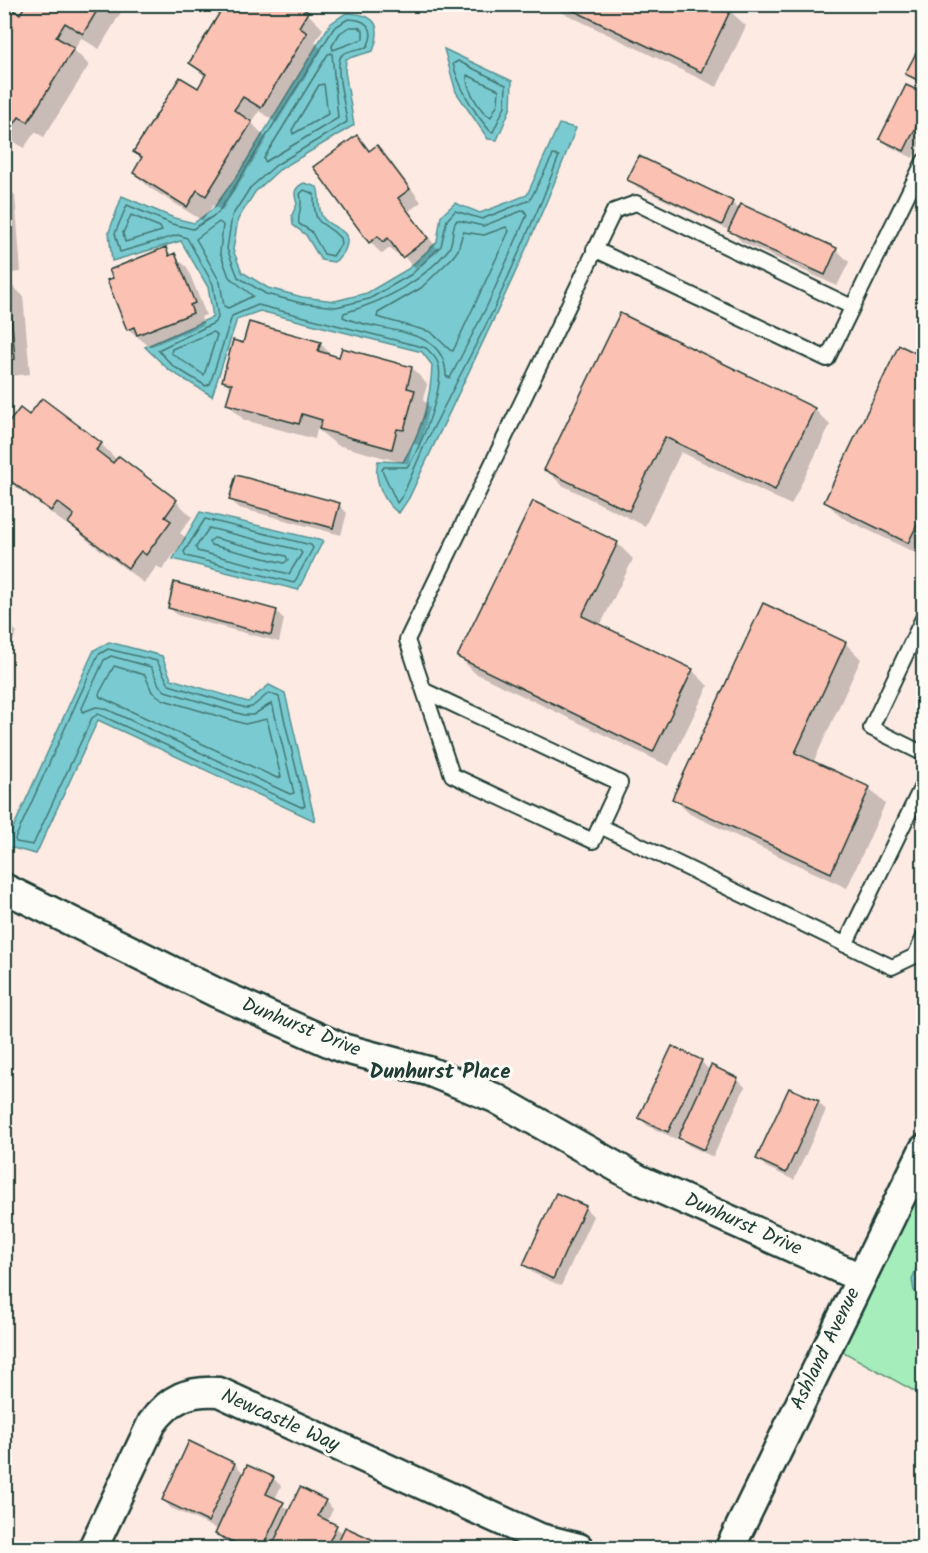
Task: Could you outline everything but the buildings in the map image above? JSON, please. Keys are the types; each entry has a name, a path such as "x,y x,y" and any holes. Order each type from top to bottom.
{"street":[{"name":"Dunhurst Drive","path":"4,888 216,993 342,1048 428,1071 495,1098 638,1179 861,1278"},
{"name":"Ashland Avenue","path":"730,1548 924,1149"},
{"name":"Newcastle Way","path":"93,1548 152,1423 162,1408 179,1396 198,1391 219,1392 545,1543 579,1548"}],"lane":[{"path":"594,249 827,359 924,161"},
{"path":"425,691 620,783 593,841 452,775 407,640 614,211 636,203 852,307"},
{"path":"924,616 871,728 924,754"},
{"path":"845,945 924,782"},
{"path":"600,826 892,967 915,956 924,937"}],"green space":[{"path":"923,1187 923,1396 840,1350"}],"water":[{"path":"346,13 370,18 374,22 377,34 373,51 346,59 345,71 354,125 279,170 255,192 238,219 233,250 242,272 268,288 302,297 335,301 367,293 408,269 437,242 441,216 455,203 480,213 527,195 559,124 576,128 517,268 409,498 399,513 384,497 378,483 378,461 403,462 420,427 430,391 432,365 422,352 260,311 237,319 212,396 169,370 145,347 213,317 208,287 181,241 112,261 109,232 122,196 174,218 194,223 213,209 239,173 330,24"},
{"path":"444,49 512,81 511,107 497,140 488,139 456,92"},
{"path":"304,183 317,187 322,216 346,236 342,256 334,262 321,260 306,235 293,225 292,215 297,204 295,192"},
{"path":"200,512 323,541 298,590 173,559"},
{"path":"109,642 162,656 171,679 248,702 269,685 285,693 315,821 98,720 36,854 5,846 94,650"},
{"path":"923,1248 924,1296 914,1291 912,1280"}],"district":[{"name":"Dunhurst Place","path":"440,1072"}]}
